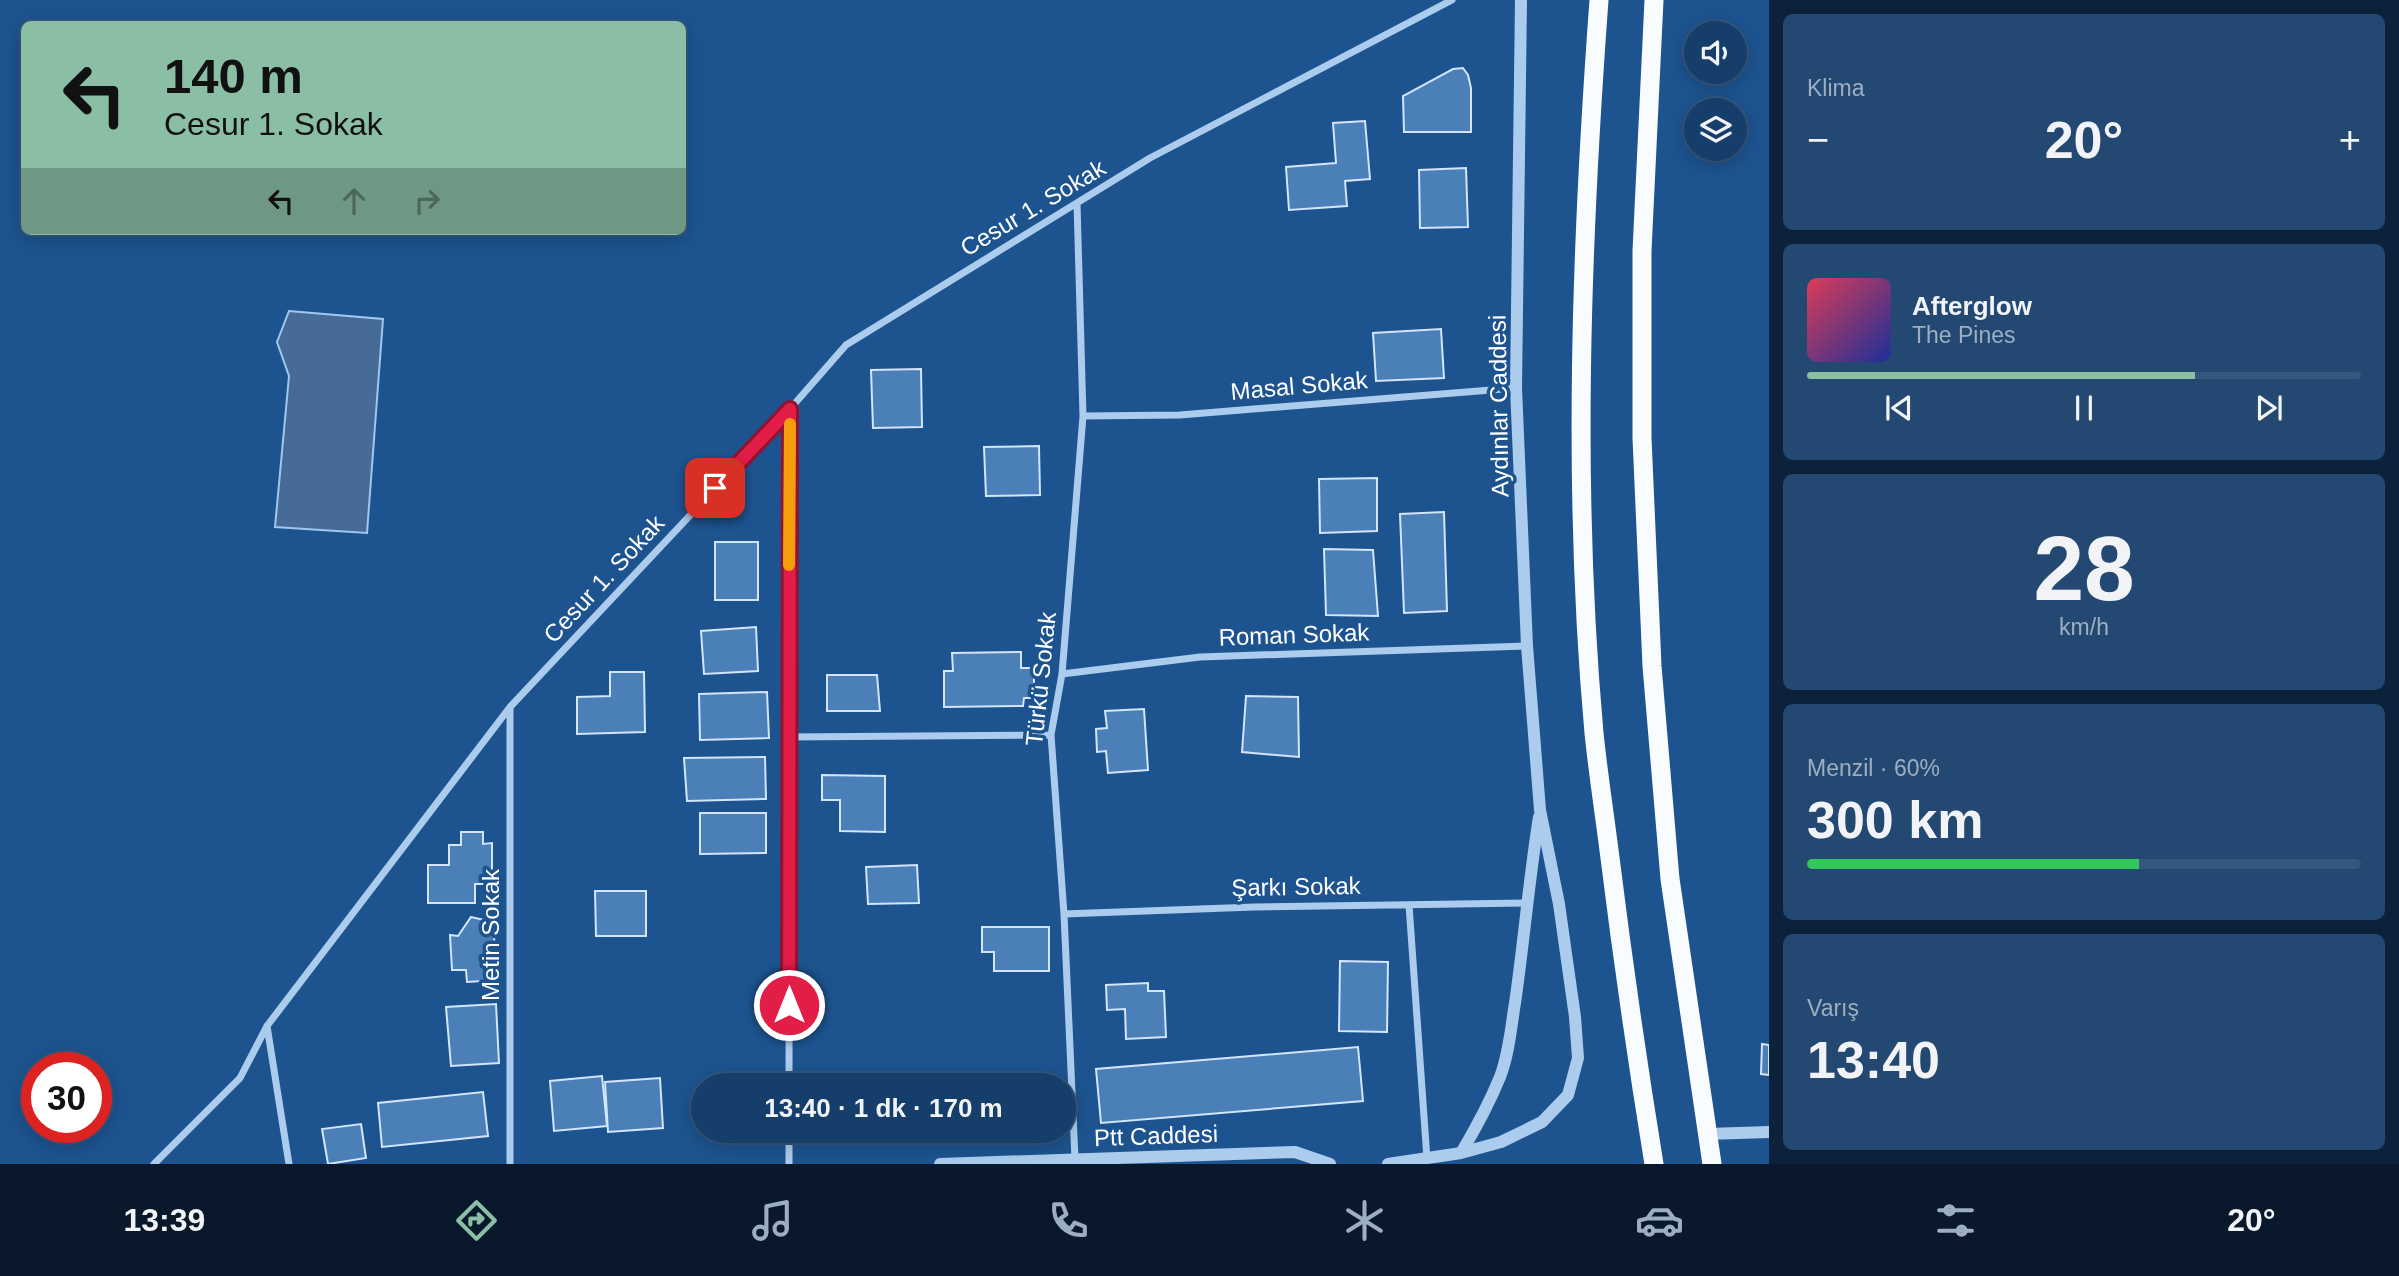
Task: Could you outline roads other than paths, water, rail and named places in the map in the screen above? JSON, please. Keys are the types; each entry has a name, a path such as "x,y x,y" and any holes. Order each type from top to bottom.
{"highway":[{"path":"1599,0 1589,136 1582,316 1581,434 1585,578 1596,747 1628,1003 1654,1164"},
{"path":"1654,0 1648,81 1642,278 1642,438 1652,666 1670,879 1712,1164"}],"street":[{"name":"Cesur 1. Sokak","path":"154,1164 240,1078 267,1026 510,707 790,409 846,345 1150,158 1452,0"},
{"name":"Aydınlar Caddesi","path":"1521,0 1517,388 1527,646 1540,810"},
{"name":"Türkü Sokak","path":"1075,1159 1064,914 1051,735 1062,674 1083,416 1077,203"},
{"name":"Masal Sokak","path":"1083,416 1180,415 1517,388"},
{"path":"789,1073 790,409"},
{"name":"Roman Sokak","path":"1062,674 1200,657 1527,646"},
{"name":"Metin Sokak","path":"510,707 510,1164"},
{"path":"788,737 1051,735"},
{"path":"1461,1153 1483,1116 1501,1075 1522,958 1530,873 1540,810"},
{"path":"1388,1164 1461,1153 1501,1142 1542,1122 1568,1095 1578,1058 1559,904 1540,810"},
{"name":"Şarkı Sokak","path":"1064,914 1254,907 1528,903"},
{"path":"1409,905 1427,1159"},
{"path":"267,1026 289,1164"},
{"path":"1707,1134 1769,1132"},
{"path":"789,1143 789,1164"},
{"name":"Ptt Caddesi","path":"940,1164 1295,1152 1330,1164"}],"water":[{"path":"289,311 383,319 367,533 275,527 289,376 277,342"}]}
